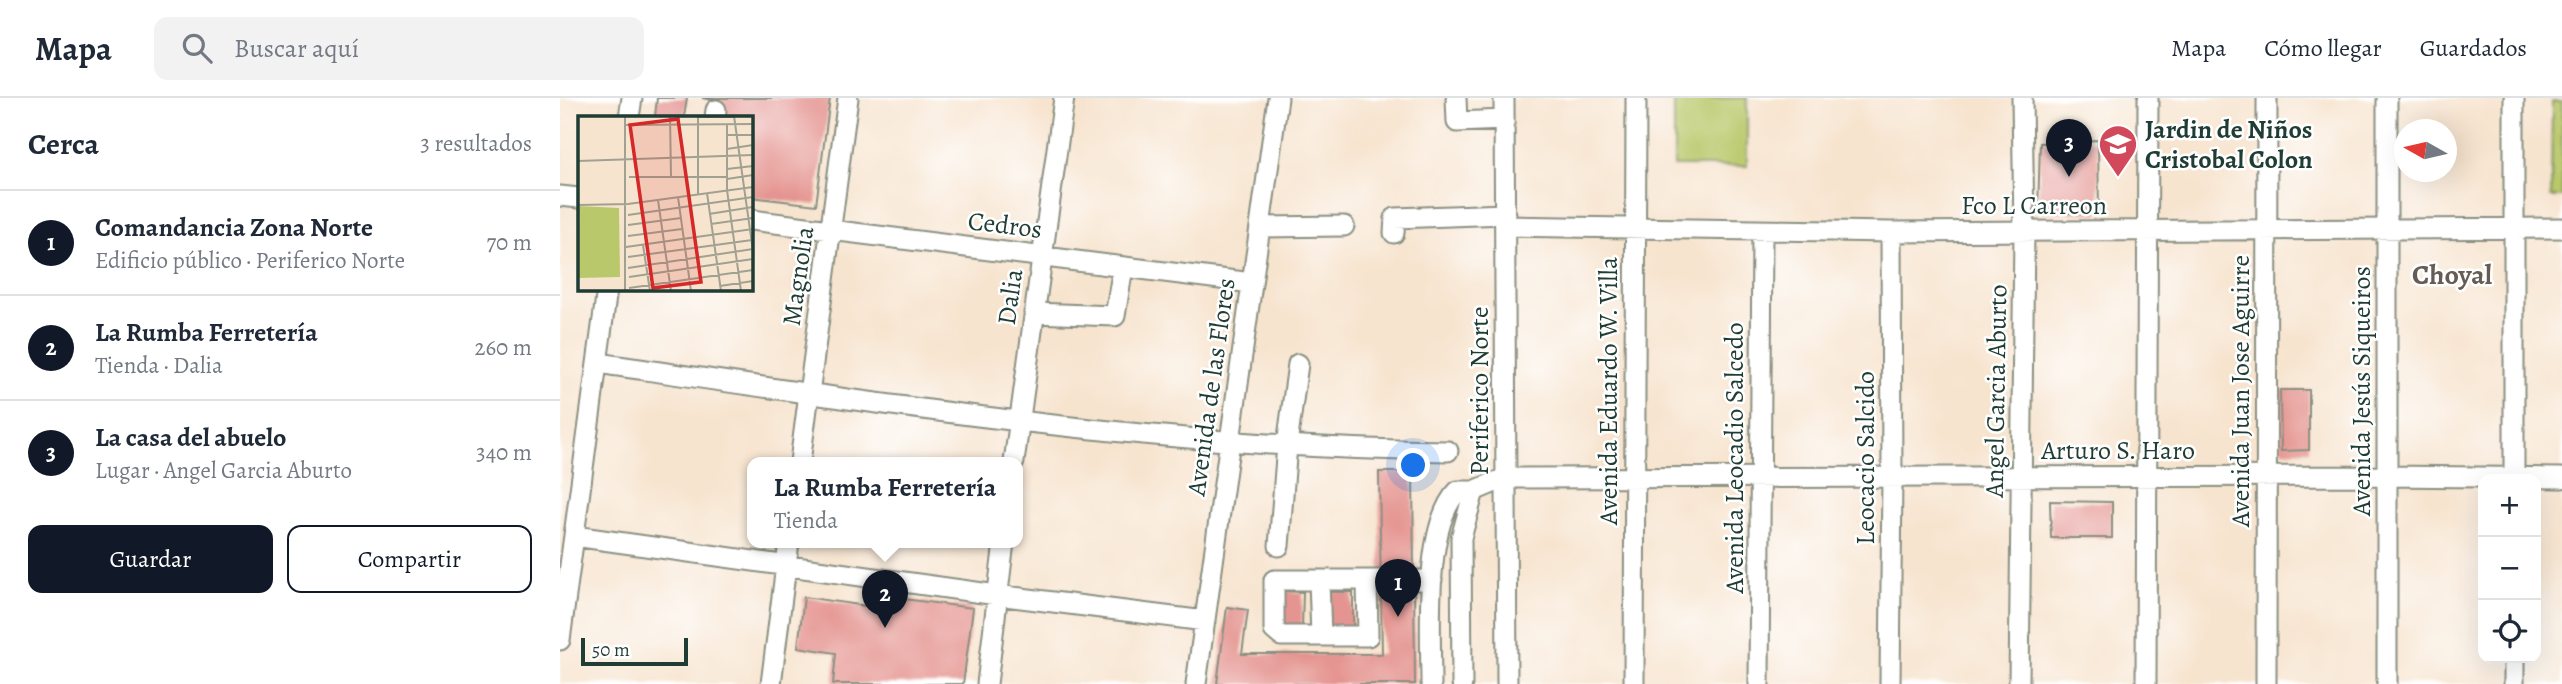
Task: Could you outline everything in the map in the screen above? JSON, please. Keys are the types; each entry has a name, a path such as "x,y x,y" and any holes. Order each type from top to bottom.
{"street":[{"path":"629,116 632,98"},
{"name":"Magnolia","path":"801,457 848,98"},
{"name":"Dalia","path":"1015,457 1064,98"},
{"name":"Avenida de las Flores","path":"1196,684 1278,98"},
{"path":"1456,98 1457,122 1504,120"},
{"name":"Periferico Norte","path":"1504,98 1507,684"},
{"name":"Avenida Eduardo W. Villa","path":"1634,684 1636,98"},
{"name":"Angel Garcia Aburto","path":"2019,684 2024,231 2022,98"},
{"path":"2146,684 2148,98"},
{"name":"Avenida Juan Jose Aguirre","path":"2266,684 2267,98"},
{"name":"Avenida Jesús Siqueiros","path":"2387,98 2387,684"},
{"path":"2514,98 2514,474"},
{"path":"560,196 578,198"},
{"name":"Fco L Carreon","path":"1394,233 1395,218 1506,220 1635,229 1762,232 2562,228"},
{"name":"Cedros","path":"752,220 1252,284"},
{"path":"1260,227 1344,226"},
{"name":"Avenida Leocadio Salcedo","path":"1759,684 1762,232"},
{"name":"Leocacio Salcido","path":"1890,684 1891,232"},
{"path":"1034,313 1115,316 1123,267"},
{"path":"560,640 607,290"},
{"path":"598,363 1019,421 1287,445 1361,450 1448,451"},
{"path":"1279,546 1287,445 1298,365"},
{"name":"Arturo S. Haro","path":"1505,478 2478,477"},
{"path":"1431,684 1431,644 1422,580 1440,519 1448,501 1458,491 1474,491 1505,478"},
{"name":"Arturo S. Haro","path":"2541,478 2562,478"},
{"path":"1462,684 1461,538 1474,491"},
{"path":"574,536 1205,621"},
{"path":"771,684 788,548"},
{"path":"987,684 1003,548"},
{"path":"1274,580 1319,580 1374,580 1368,636 1281,636 1274,630 1274,580"},
{"path":"1319,580 1321,636"},
{"path":"1431,644 1462,645"},
{"path":"2514,663 2514,684"}],"green space":[{"path":"1674,98 1747,98 1747,166 1674,166"},
{"path":"2552,102 2562,102 2562,197 2551,197"}],"building":[{"path":"657,98 687,98 684,116 655,116"},
{"path":"702,98 830,98 816,205 752,197 752,116 720,116 722,102"},
{"path":"2098,140 2099,214 2038,212 2040,143"},
{"path":"2280,390 2309,390 2309,450 2281,451"},
{"path":"1379,472 1413,472 1415,684 1217,684 1227,607 1248,610 1242,654 1382,654"},
{"path":"2050,501 2112,502 2112,538 2051,538"},
{"path":"1278,591 1303,592 1302,628 1277,627"},
{"path":"1328,592 1353,592 1353,627 1328,627"},
{"path":"804,597 887,609 889,597 973,608 963,684 833,684 836,653 798,647"}],"tunnel":[{"path":"1381,580 1413,580"}],"place":[{"name":"La casa del abuelo","path":"2069,177"},
{"name":"Jardin de Niños Cristobal Colon","path":"2118,178"},
{"name":"Comandancia Zona Norte","path":"1398,617"},
{"name":"La Rumba Ferretería","path":"885,628"}],"district":[{"name":"Choyal","path":"2452,275"}]}
